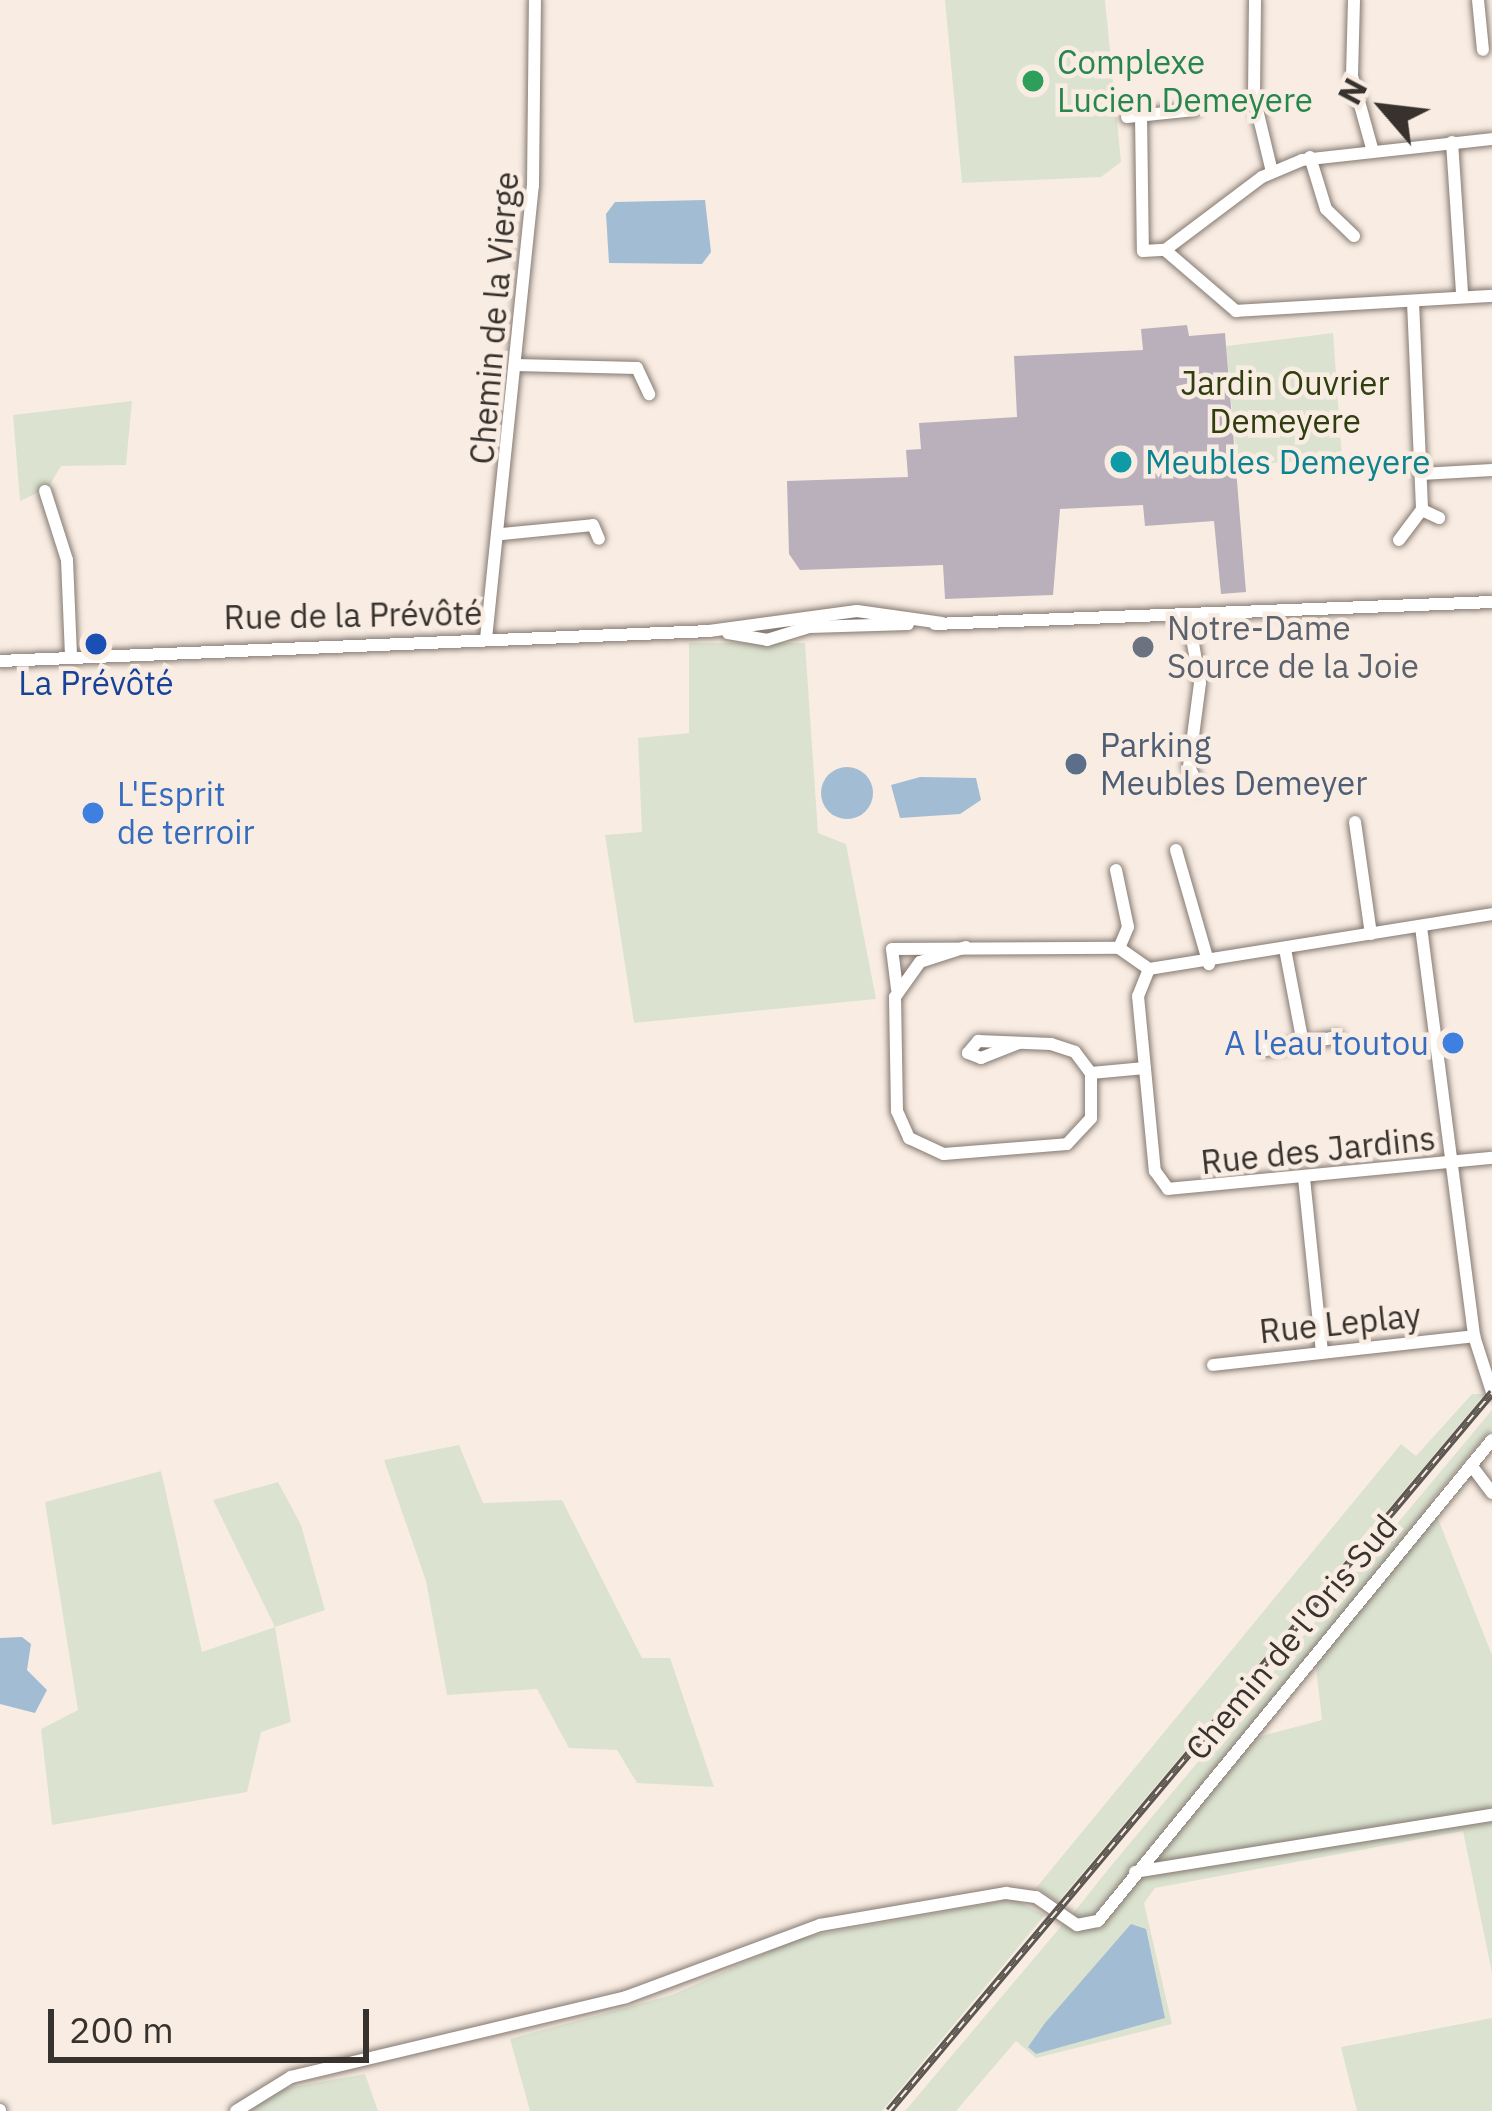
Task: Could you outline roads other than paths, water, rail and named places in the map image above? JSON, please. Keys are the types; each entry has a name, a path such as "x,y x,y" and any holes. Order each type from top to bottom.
{"street":[{"name":"Chemin de la Vierge","path":"486,639 502,535 537,123 535,0"},
{"path":"1255,0 1254,97 1272,172"},
{"path":"1354,0 1352,79 1372,148"},
{"path":"1478,0 1483,50"},
{"path":"1195,110 1134,116 1143,251 1165,250 1272,172 1310,158 1492,139"},
{"path":"1452,142 1462,291"},
{"path":"1310,158 1326,209 1354,236"},
{"path":"1165,250 1244,314 1413,302 1462,291 1492,296"},
{"path":"1399,540 1422,510 1413,302"},
{"path":"515,365 637,368 649,394"},
{"path":"1421,474 1492,470"},
{"path":"45,491 67,560 71,656"},
{"path":"1422,510 1439,518"},
{"path":"502,535 593,524 598,539"},
{"name":"Rue de la Prévôté","path":"0,661 709,631 761,640 824,626 1492,602"},
{"path":"1188,615 1200,683 1188,757 1199,787"},
{"path":"1355,822 1371,934"},
{"path":"1175,850 1209,964"},
{"path":"1116,870 1128,927 1119,947"},
{"path":"876,949 1119,947 1149,970 1209,964 1492,914"},
{"path":"1421,927 1474,1336 1492,1392"},
{"path":"897,990 920,962 967,947"},
{"path":"892,949 897,990 897,1118 925,1149 1067,1144 1091,1118 1091,1073 1064,1046 1018,1043"},
{"path":"1286,949 1303,1043"},
{"path":"1091,1073 1144,1068 1138,996 1149,970"},
{"path":"1264,1050 1337,1037"},
{"name":"Rue des Jardins","path":"1144,1068 1156,1176 1182,1192 1492,1158"},
{"path":"1304,1178 1322,1352"},
{"name":"Rue Leplay","path":"1213,1365 1474,1336"},
{"name":"Chemin de l'Oris Sud","path":"236,2111 291,2078 626,1997 803,1928 998,1894 1030,1895 1093,1924 1492,1440"},
{"path":"1471,1465 1492,1493"},
{"path":"1136,1872 1492,1815"}],"water":[{"path":"705,200 711,252 702,264 609,263 606,214 615,202"},
{"path":"847,767 866,774 873,793 866,812 847,819 828,812 821,793 828,774"},
{"path":"920,777 976,778 981,800 960,814 900,818 891,785"},
{"path":"22,1637 31,1644 27,1670 47,1690 35,1713 0,1704 0,1638"},
{"path":"1131,1924 1146,1929 1165,2018 1036,2054 1028,2047 1045,2023"}],"railway":[{"path":"889,2111 1492,1393"}],"place":[{"name":"Complexe Lucien Demeyere","path":"1033,81"},
{"name":"Meubles Demeyere","path":"1121,462"},
{"name":"La Prévôté","path":"96,644"},
{"name":"Notre-Dame Source de la Joie","path":"1143,647"},
{"name":"Parking Meubles Demeyer","path":"1076,764"},
{"name":"L'Esprit de terroir","path":"93,813"},
{"name":"A l'eau toutou","path":"1453,1043"}],"park label":[{"name":"Jardin Ouvrier Demeyere","path":"1285,402"}]}
